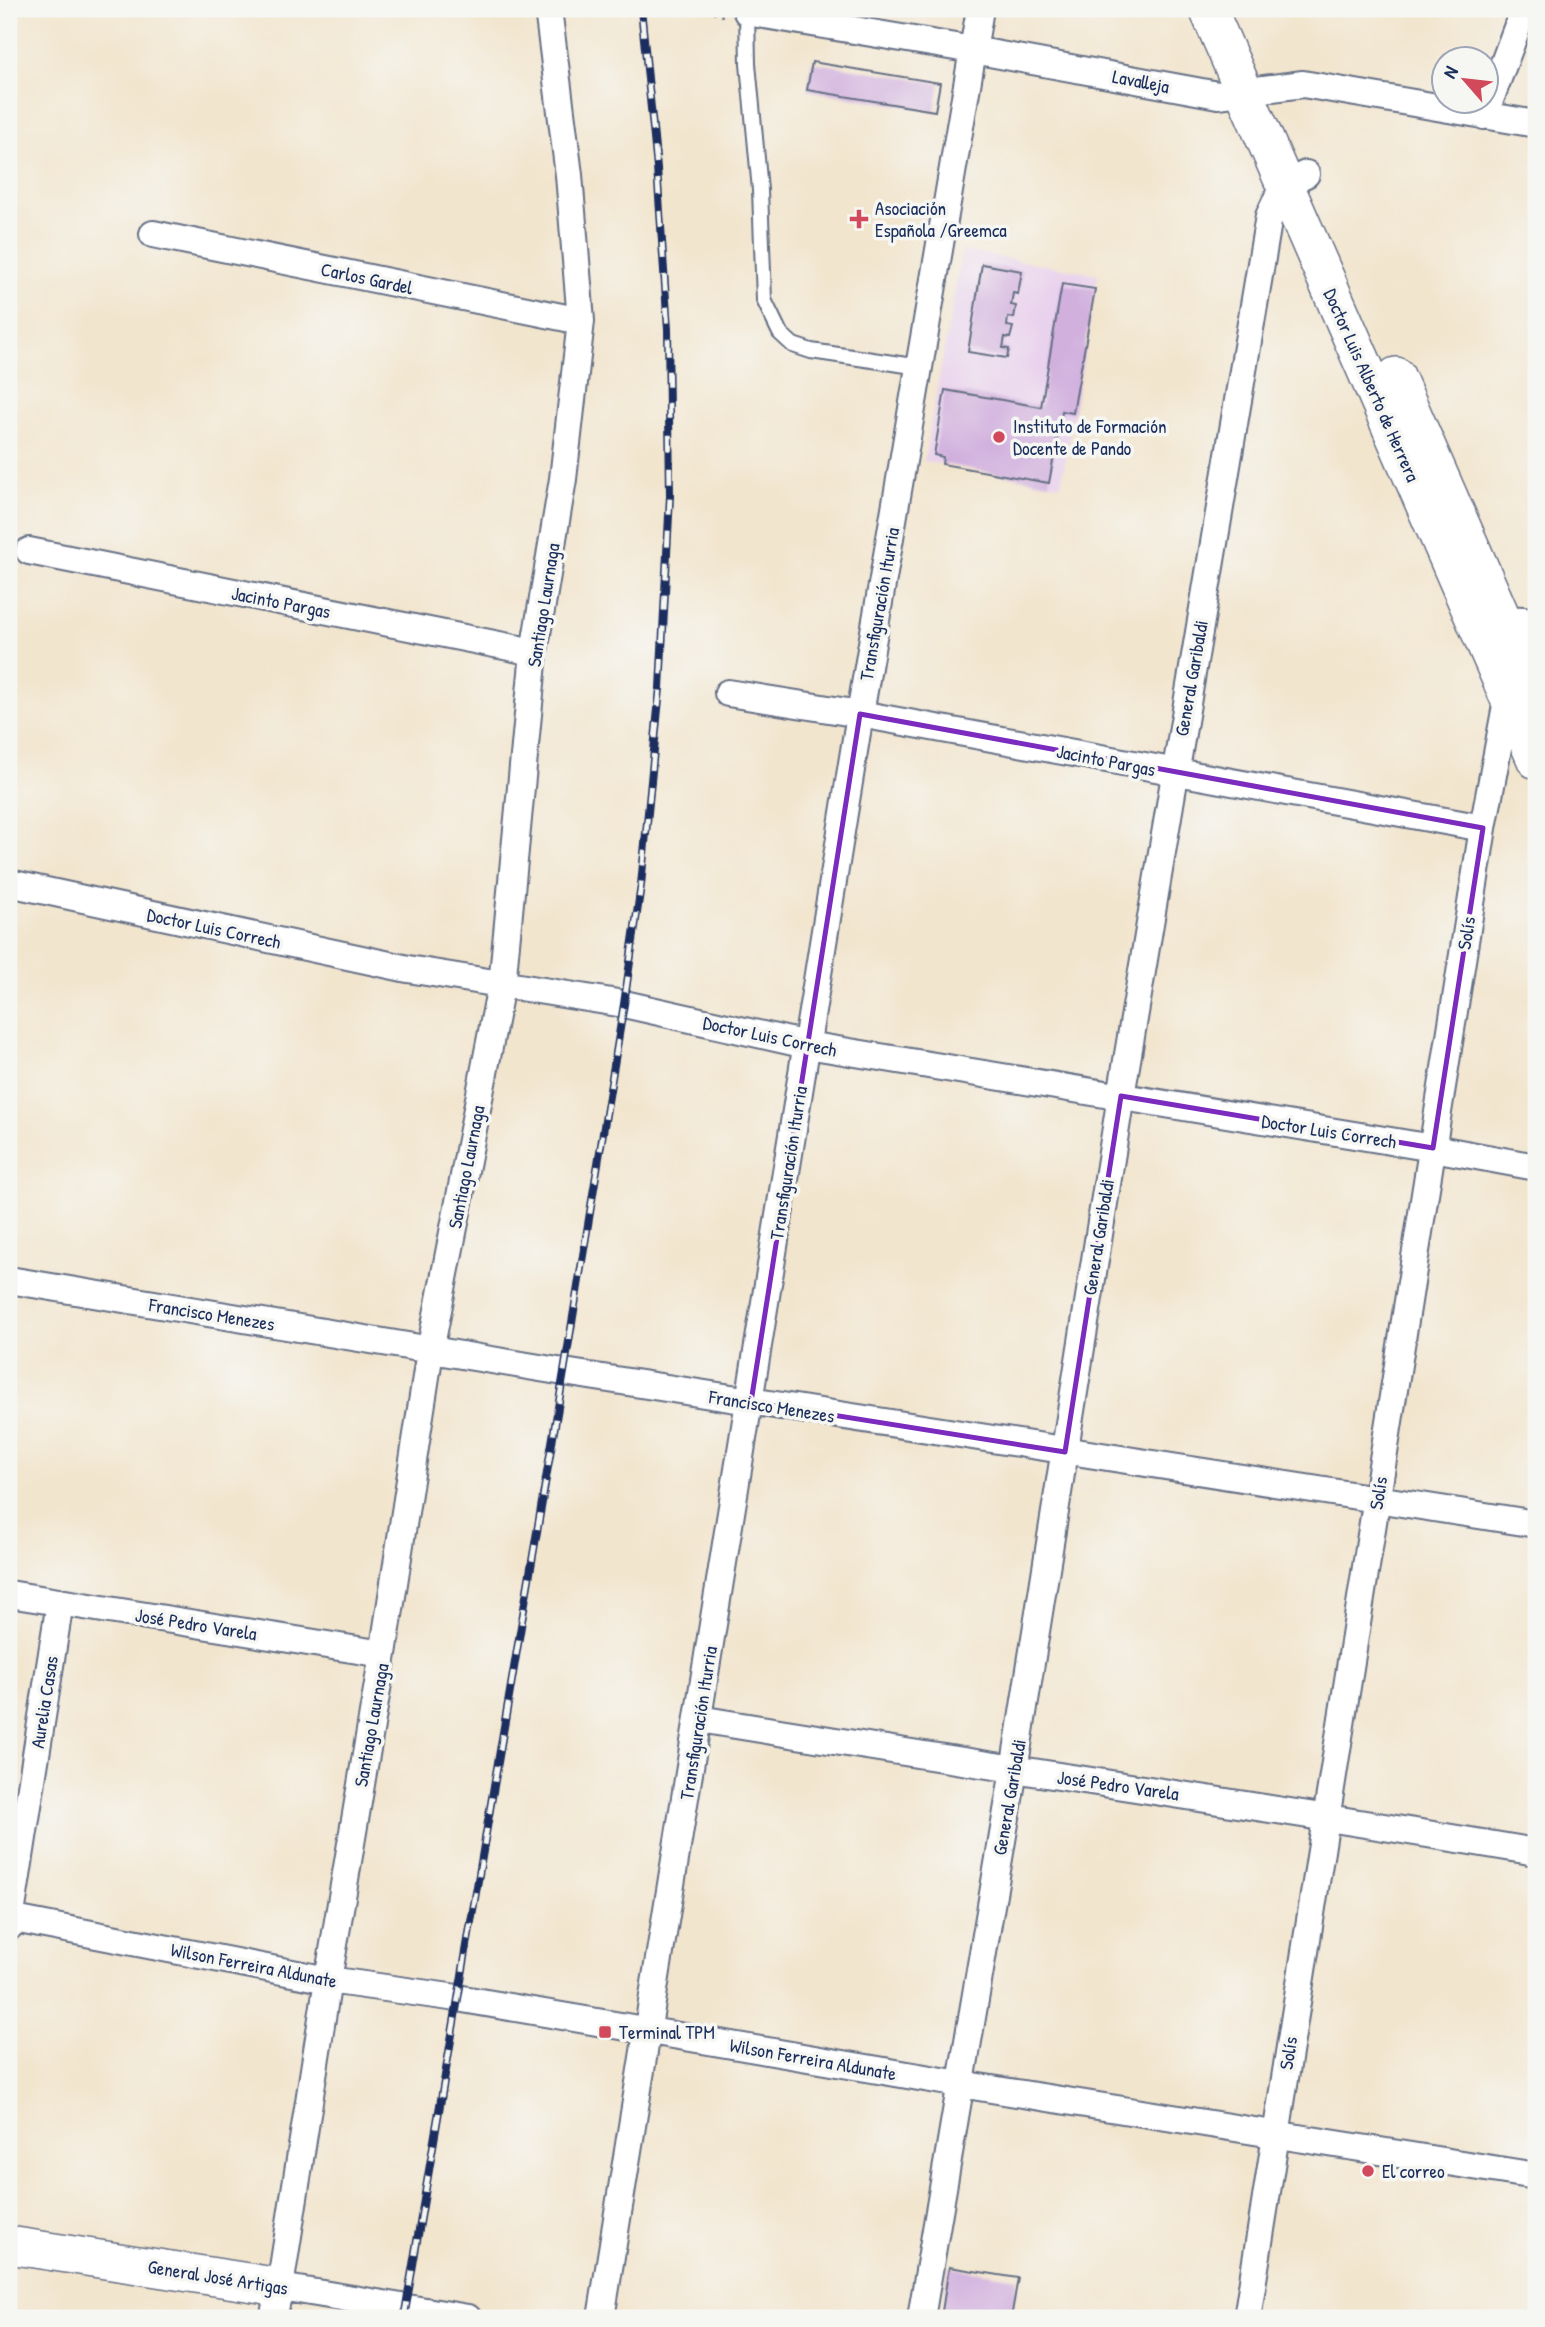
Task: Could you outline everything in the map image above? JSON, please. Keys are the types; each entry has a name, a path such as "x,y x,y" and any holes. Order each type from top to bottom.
{"street":[{"name":"Santiago Laurnaga","path":"277,2303 430,1351 501,984 534,652 563,479 581,321 569,176 548,9"},
{"name":"Transfiguración Iturria","path":"601,2318 860,714 980,9"},
{"name":"Doctor Luis Alberto de Herrera","path":"1208,9 1256,91 1507,626 1524,690 1536,760"},
{"name":"Doctor Luis Alberto de Herrera","path":"1234,9 1256,91"},
{"path":"1500,73 1524,9"},
{"name":"Lavalleja","path":"747,12 1218,95 1303,84 1430,106"},
{"name":"Lavalleja","path":"1484,116 1536,124"},
{"name":"General Garibaldi","path":"922,2318 1121,1096 1269,216 1295,179"},
{"name":"Carlos Gardel","path":"153,234 581,321"},
{"name":"Jacinto Pargas","path":"29,551 534,652"},
{"name":"Solís","path":"1247,2318 1483,828 1524,690"},
{"name":"Jacinto Pargas","path":"728,692 1483,828"},
{"name":"Doctor Luis Correch","path":"9,883 408,969 624,1004 807,1045 1536,1167"},
{"name":"Francisco Menezes","path":"9,1280 430,1351 1536,1524"},
{"name":"José Pedro Varela","path":"9,1594 383,1654"},
{"name":"Aurelia Casas","path":"9,1921 60,1602"},
{"name":"José Pedro Varela","path":"699,1719 1013,1770 1326,1816 1536,1852"},
{"name":"Wilson Ferreira Aldunate","path":"9,1921 328,1980 457,1998 960,2084 1536,2176"},
{"name":"General José Artigas","path":"9,2245 277,2303 468,2318"}],"lane":[{"path":"747,12 748,64 760,190 764,300 780,333 793,345 811,351 920,367"}],"highlighted area":[{"path":"860,714 1483,828 1433,1148 1121,1096 1065,1452 751,1402"}],"shaded area":[{"path":"962,251 1098,274 1061,485 924,461"}],"building":[{"path":"812,62 940,83 935,111 807,90"},
{"path":"982,264 1022,271 1018,294 1013,293 1011,305 1016,306 1014,318 1008,317 1007,326 1013,327 1010,338 1005,337 1003,348 1009,349 1007,358 968,352"},
{"name":"Instituto de Formación Docente de Pando","path":"1062,284 1095,289 1073,413 1062,411 1049,483 942,464 943,457 934,455 945,390 1041,407"},
{"path":"949,2267 1018,2278 1011,2318 941,2318"}],"railway":[{"path":"404,2318 564,1372 641,885 660,688 670,496 668,329 657,168 641,9"}],"place":[{"name":"Asociación Española /Greemca","path":"859,219"},
{"name":"Instituto de Formación Docente de Pando","path":"999,437"},
{"name":"Terminal TPM","path":"605,2032"},
{"name":"El correo","path":"1368,2171"}]}
